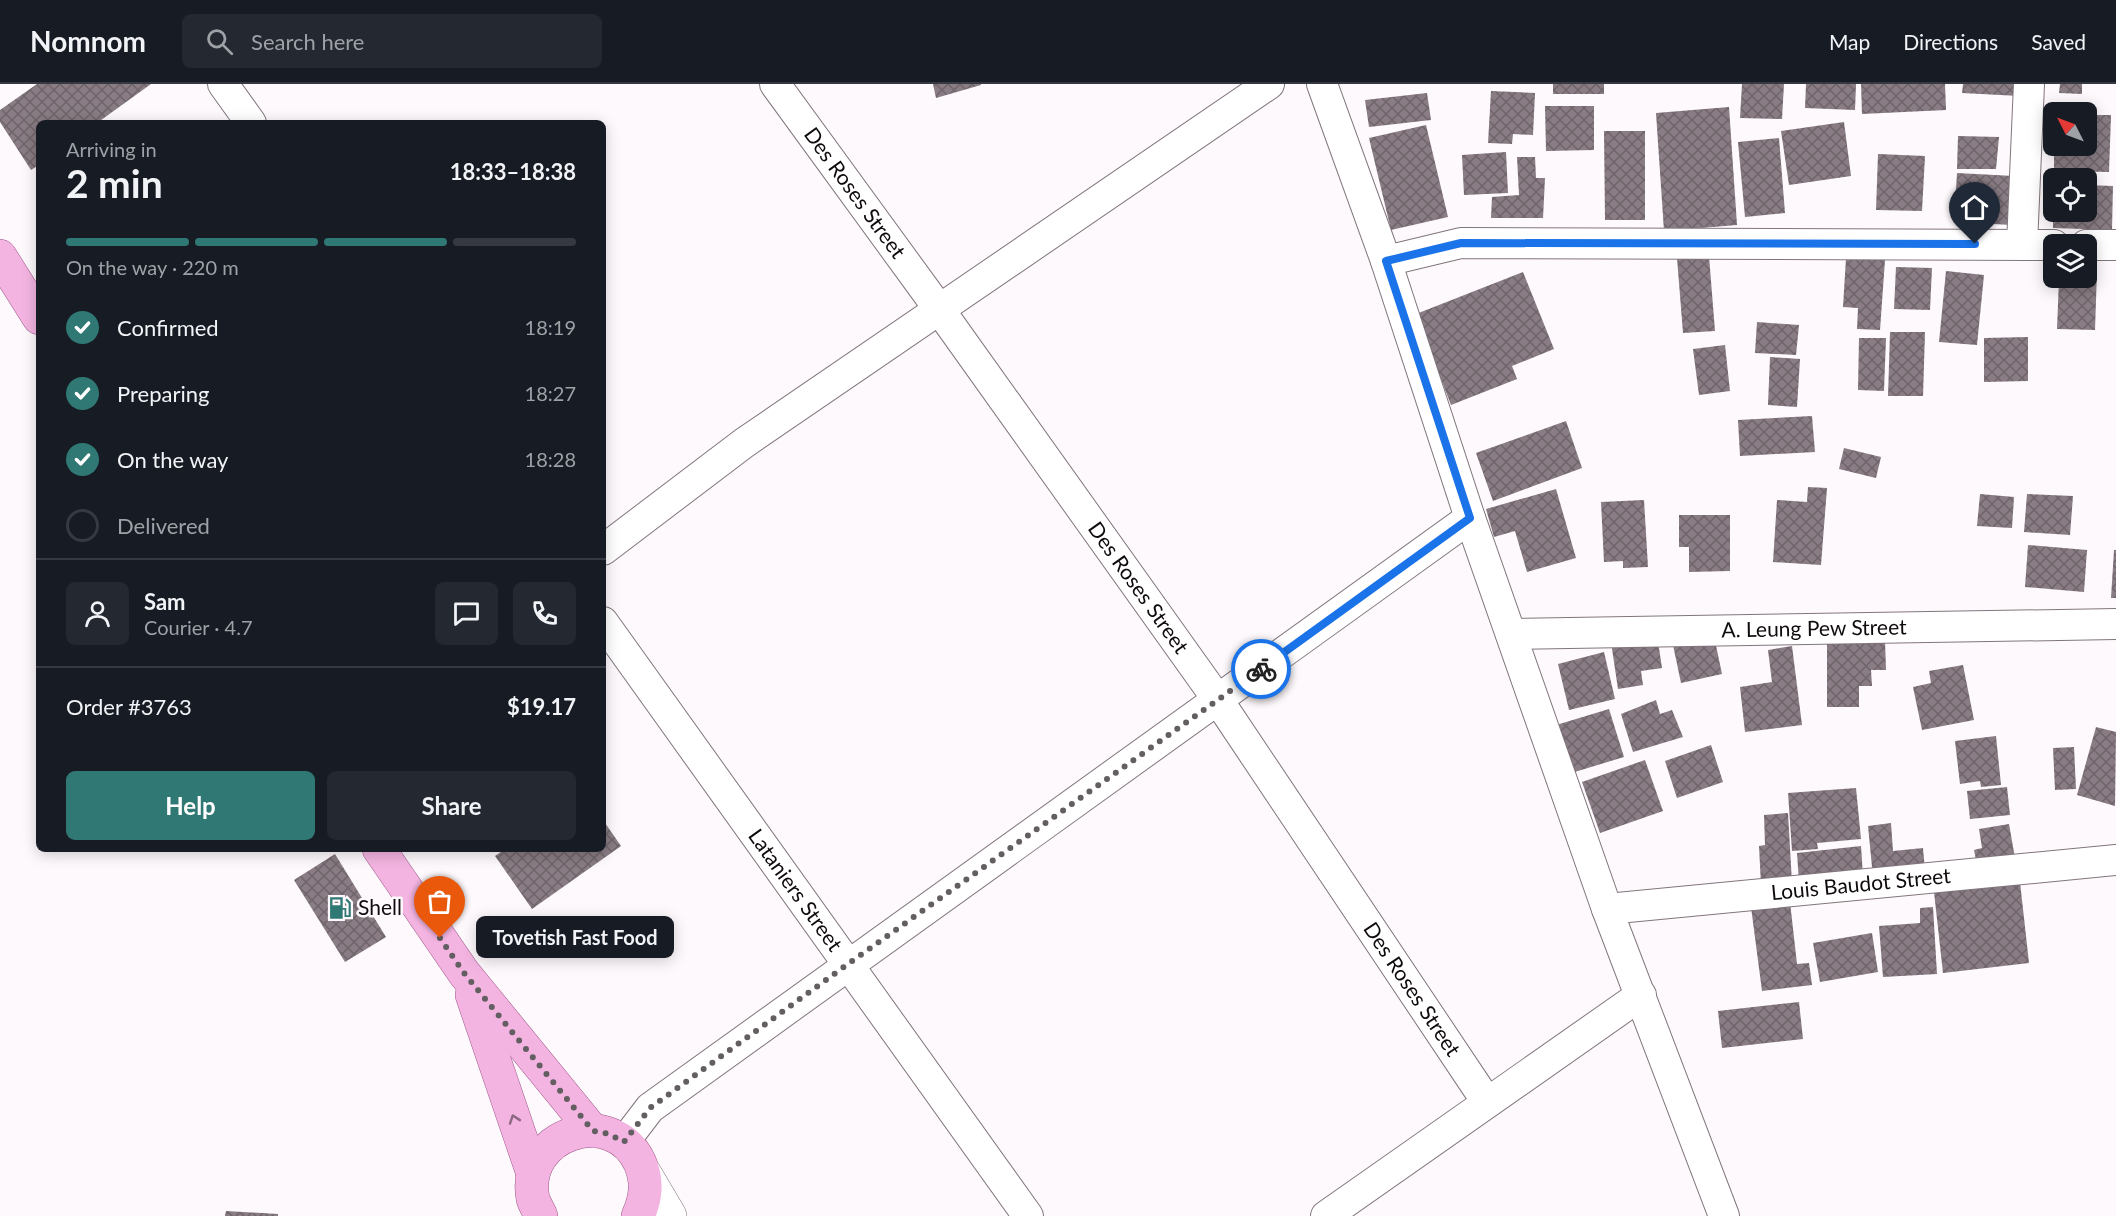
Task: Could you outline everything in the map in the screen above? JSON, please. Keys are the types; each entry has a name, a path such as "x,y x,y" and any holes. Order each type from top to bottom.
{"main road":[{"path":"0,256 36,313"},
{"path":"381,852 464,973 593,1131"},
{"path":"464,973 533,1174 534,1200 541,1216"},
{"path":"533,1174 539,1160 562,1137 577,1132 593,1131 609,1134 624,1142 637,1156 670,1216"},
{"path":"638,1216 645,1194 644,1172"}],"street":[{"path":"223,84 249,120"},
{"name":"Des Roses Street","path":"775,84 1218,700 1487,1102"},
{"path":"606,548 744,443 1269,84"},
{"path":"1322,84 1386,261 1470,518 1607,909 1724,1216"},
{"path":"2022,245 2029,84"},
{"path":"1386,261 1461,243 2043,245"},
{"path":"2097,245 2116,244"},
{"path":"624,1142 650,1108 1470,518"},
{"name":"A. Leung Pew Street","path":"1511,634 2116,624"},
{"name":"Lataniers Street","path":"606,626 1028,1216"},
{"name":"Louis Baudot Street","path":"1607,909 2116,860"},
{"path":"1326,1216 1641,995"}],"building":[{"path":"37,84 151,84 101,120 36,120 36,167 31,170 0,122 0,110"},
{"path":"933,84 981,84 981,85 936,98"},
{"path":"1553,84 1604,84 1604,94 1553,94"},
{"path":"1742,84 1784,84 1782,119 1740,118"},
{"path":"1806,84 1856,84 1855,110 1805,108"},
{"path":"1861,84 1945,84 1946,110 1862,114"},
{"path":"1963,84 2020,84 2019,96 1962,93"},
{"path":"2060,84 2082,84 2082,94 2059,93"},
{"path":"1491,91 1535,93 1533,135 1513,134 1512,144 1488,143"},
{"path":"1427,93 1431,120 1369,127 1365,100"},
{"path":"1545,106 1594,106 1594,150 1546,151"},
{"path":"1729,107 1737,225 1664,231 1656,113"},
{"path":"2097,115 2111,115 2109,172 2097,172 2097,168 2054,168 2054,156 2097,156"},
{"path":"1844,122 1851,176 1789,185 1781,131"},
{"path":"1426,125 1448,217 1391,230 1369,138"},
{"path":"1604,131 1645,131 1645,220 1605,220"},
{"path":"1958,136 1999,137 1996,169 1957,169"},
{"path":"1779,138 1785,213 1745,217 1738,142"},
{"path":"1506,152 1508,193 1464,195 1462,155"},
{"path":"1878,154 1925,156 1922,211 1876,210"},
{"path":"1517,157 1535,157 1536,178 1545,178 1543,218 1491,218 1492,197 1519,195"},
{"path":"1957,173 2014,176 2012,225 1954,222"},
{"path":"2097,185 2113,186 2112,230 2053,228 2053,222 2097,222"},
{"path":"1709,256 1715,331 1683,333 1677,258"},
{"path":"1846,258 1885,260 1880,330 1857,329 1858,308 1843,307"},
{"path":"1896,267 1932,268 1930,310 1894,309"},
{"path":"1946,271 1984,275 1977,345 1939,342"},
{"path":"1523,272 1554,349 1512,366 1517,379 1451,405 1416,314"},
{"path":"2059,288 2096,288 2095,330 2057,329"},
{"path":"1757,322 1799,325 1796,355 1755,353"},
{"path":"1890,332 1925,332 1923,396 1888,396"},
{"path":"2028,337 2028,381 1984,382 1984,338"},
{"path":"1859,338 1886,338 1884,391 1858,390"},
{"path":"1725,345 1730,391 1699,395 1693,349"},
{"path":"1770,357 1800,359 1797,407 1768,405"},
{"path":"1812,416 1815,452 1740,456 1738,420"},
{"path":"1566,421 1582,468 1493,501 1476,453"},
{"path":"1844,448 1881,457 1876,478 1839,469"},
{"path":"1808,487 1827,488 1821,565 1773,562 1777,500 1807,502"},
{"path":"1556,489 1576,558 1527,572 1515,531 1494,537 1486,509"},
{"path":"1980,494 2014,497 2012,528 1977,526"},
{"path":"2027,494 2073,496 2070,535 2024,532"},
{"path":"1644,500 1648,567 1623,568 1623,561 1604,562 1601,502"},
{"path":"1679,515 1730,515 1730,571 1689,572 1689,547 1679,547"},
{"path":"2028,545 2087,550 2084,592 2025,587"},
{"path":"2114,550 2116,550 2116,598 2111,598"},
{"path":"1657,635 1662,668 1641,671 1643,685 1618,689 1611,642"},
{"path":"1714,636 1722,674 1681,683 1673,645"},
{"path":"1827,641 1885,641 1886,670 1871,670 1872,686 1859,686 1859,707 1827,707"},
{"path":"1792,646 1802,725 1745,732 1740,687 1772,682 1768,650"},
{"path":"1604,652 1615,699 1569,710 1558,664"},
{"path":"1963,665 1974,720 1922,730 1913,687 1931,683 1929,671"},
{"path":"1656,700 1660,714 1672,710 1683,737 1633,752 1621,714"},
{"path":"1609,709 1624,757 1568,774 1553,726"},
{"path":"2096,727 2116,732 2115,806 2077,795"},
{"path":"1996,736 2001,785 1981,787 1980,781 1960,784 1955,741"},
{"path":"1711,745 1723,782 1677,798 1665,761"},
{"path":"2074,747 2076,789 2055,790 2053,748"},
{"path":"1645,760 1663,811 1600,833 1582,782"},
{"path":"2007,787 2010,815 1970,819 1967,791"},
{"path":"1856,788 1861,839 1817,843 1818,849 1792,851 1788,793"},
{"path":"1788,813 1792,883 1761,885 1759,846 1765,845 1764,815"},
{"path":"1891,823 1893,851 1923,848 1925,871 1873,877 1868,826"},
{"path":"606,824 621,846 532,909 495,856 501,852 606,852"},
{"path":"2009,824 2015,858 1977,865 1974,850 1982,848 1979,829"},
{"path":"1861,846 1863,876 1799,882 1797,853"},
{"name":"Shell","path":"335,854 386,937 345,962 294,880"},
{"path":"2020,882 2029,963 1943,973 1934,892"},
{"path":"1790,902 1797,964 1809,963 1812,985 1762,991 1751,907"},
{"path":"1933,907 1937,974 1883,977 1879,926 1920,923 1920,908"},
{"path":"1872,933 1878,972 1820,982 1813,943"},
{"path":"1799,1002 1803,1039 1722,1048 1718,1011"},
{"path":"226,1211 278,1214 278,1216 225,1216"}],"way so far":[{"path":"440,938 464,973 593,1131 609,1134 624,1142 650,1108 1261,669"}],"place":[{"name":"Shell","path":"340,908"},
{"name":"Tovetish Fast Food","path":"440,938"}],"route":[{"path":"1261,669 1470,518 1386,261 1461,243 1975,244"}]}
